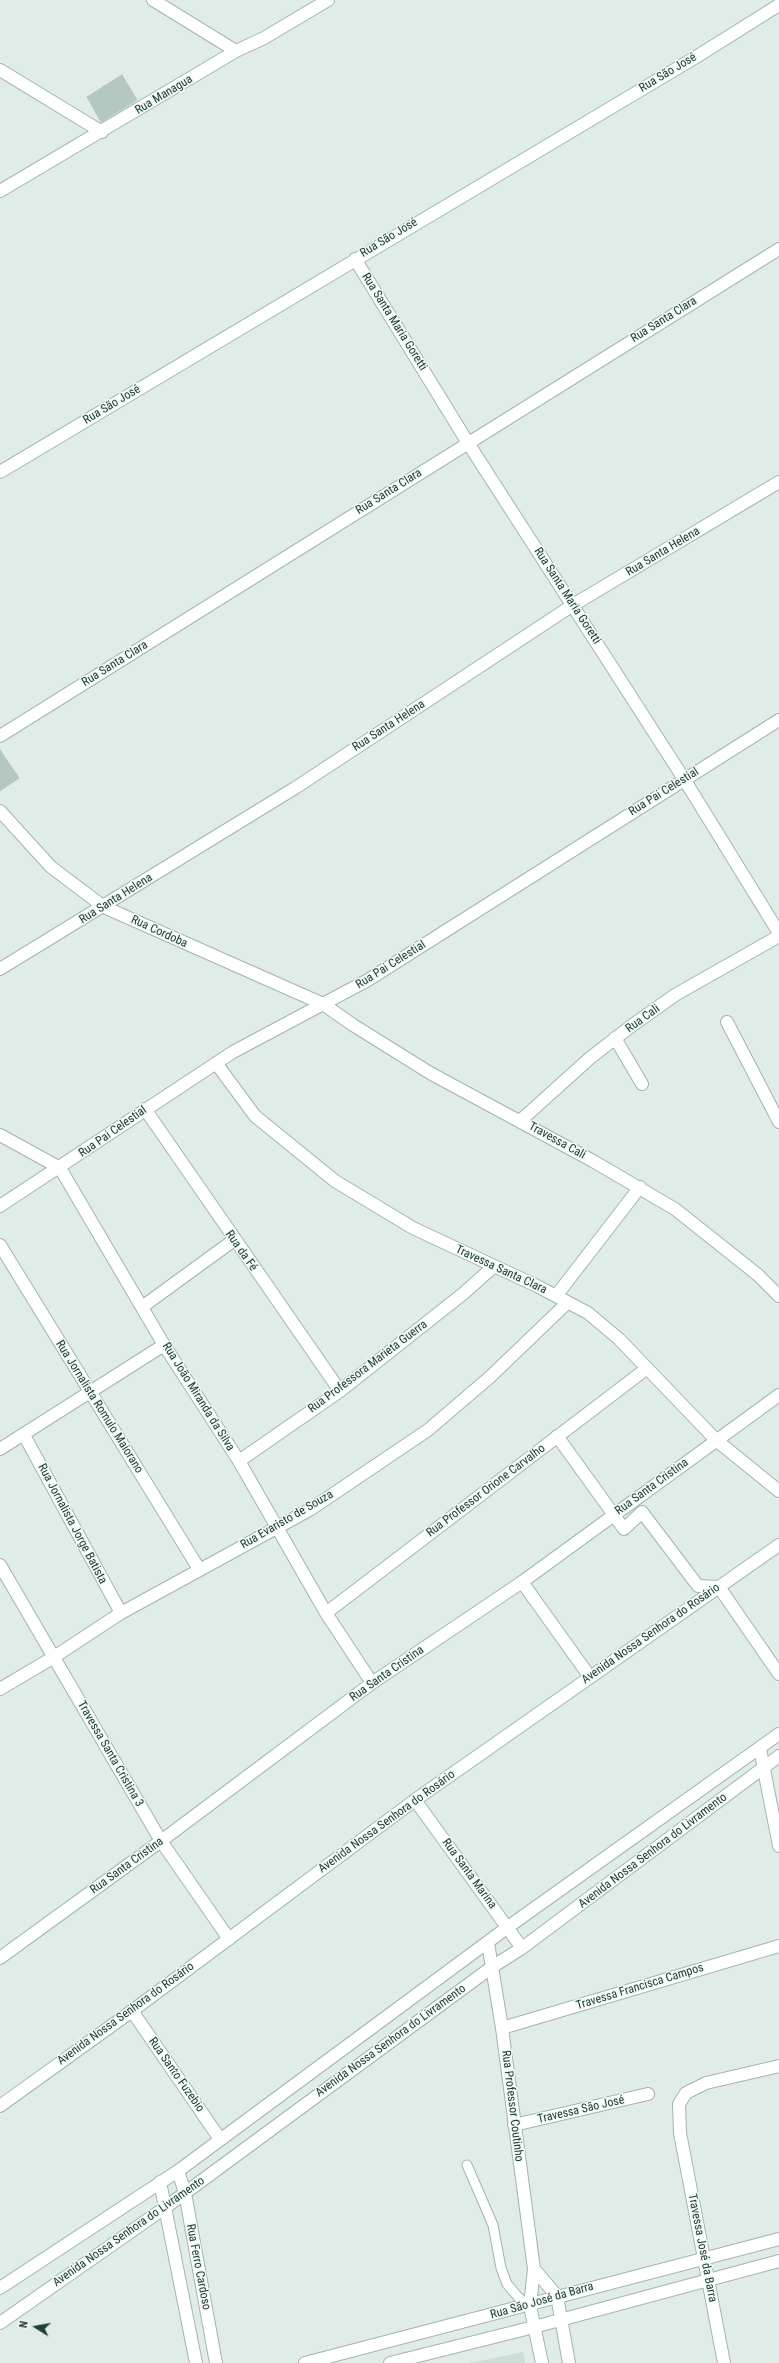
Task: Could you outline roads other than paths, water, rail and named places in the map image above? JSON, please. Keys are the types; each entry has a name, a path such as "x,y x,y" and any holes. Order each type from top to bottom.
{"street":[{"path":"153,0 236,51"},
{"name":"Rua Managua","path":"0,191 102,132 236,51 264,38 328,0"},
{"name":"Rua São José","path":"0,472 689,61 779,5"},
{"path":"0,70 102,132"},
{"name":"Rua Santa Clara","path":"0,736 779,249"},
{"name":"Rua Santa Maria Goretti","path":"355,259 468,443 684,779 779,934"},
{"name":"Rua Santa Helena","path":"0,969 104,907 301,783 573,606 779,482"},
{"name":"Rua Pai Celestial","path":"0,1206 60,1168 145,1109 233,1052 368,980 779,720"},
{"name":"Rua Cordoba","path":"0,810 51,867 104,907 323,1004"},
{"name":"Rua Cali","path":"520,1121 615,1038 675,995 779,934"},
{"name":"Travessa Cali","path":"323,1004 430,1073 640,1187 675,1209 716,1240 758,1275 779,1296"},
{"path":"727,1022 779,1122"},
{"path":"615,1038 642,1084"},
{"name":"Travessa Santa Clara","path":"216,1063 255,1116 335,1181 413,1228 492,1267 556,1296 588,1313 619,1339 716,1440 779,1491"},
{"name":"Rua da Fé","path":"145,1109 234,1240 340,1391"},
{"path":"0,1135 60,1168"},
{"name":"Rua João Miranda da Silva","path":"60,1168 164,1345 278,1526 326,1613 372,1683"},
{"path":"556,1296 640,1187"},
{"path":"142,1307 234,1240"},
{"name":"Rua Jornalista Romulo Maiorano","path":"0,1245 198,1569"},
{"name":"Rua Professora Marieta Guerra","path":"238,1461 340,1391 464,1293 492,1267"},
{"name":"Rua Evaristo de Souza","path":"0,1688 54,1657 120,1614 198,1569 311,1509 428,1430 490,1376 567,1303"},
{"path":"0,1449 164,1345"},
{"name":"Rua Professor Orione Carvalho","path":"326,1613 646,1368"},
{"name":"Rua Santa Cristina","path":"0,1958 161,1842 372,1683 522,1582 779,1395"},
{"name":"Rua Jornalista Jorge Batista","path":"24,1435 120,1614"},
{"path":"557,1436 624,1529 642,1512 698,1586 719,1587 779,1674"},
{"name":"Avenida Nossa Senhora do Rosário","path":"0,2106 132,2011 415,1800 779,1545"},
{"name":"Travessa Santa Cristina 3","path":"0,1565 161,1842 229,1939"},
{"path":"522,1582 590,1676"},
{"name":"Avenida Nossa Senhora do Livramento","path":"0,2288 178,2171 488,1944 508,1927 779,1734"},
{"path":"760,1749 779,1846"},
{"name":"Avenida Nossa Senhora do Livramento","path":"0,2322 166,2207 492,1967 522,1948 764,1769 779,1756"},
{"name":"Rua Santa Marina","path":"415,1800 522,1948"},
{"name":"Rua Professor Coutinho","path":"488,1944 502,2028 534,2269 530,2306 542,2363"},
{"name":"Travessa Francisca Campos","path":"502,2028 779,1946"},
{"name":"Rua Santo Fuzebio","path":"132,2011 220,2139"},
{"name":"Travessa José da Barra","path":"724,2363 680,2133 679,2104 681,2098 690,2090 706,2083 779,2066"},
{"name":"Travessa São José","path":"514,2125 648,2094"},
{"name":"Rua Ferro Cardoso","path":"178,2171 185,2193 216,2363"},
{"name":"Rua Ferro Cardoso","path":"160,2182 196,2363"},
{"name":"Rua São José da Barra","path":"305,2363 530,2306 557,2296 705,2260 779,2239"},
{"name":"Rua São José da Barra","path":"390,2363 534,2327 779,2261"},
{"path":"534,2269 557,2296 569,2363"}],"lane":[{"path":"467,2165 493,2225 501,2268 507,2284 519,2298 530,2306"}]}
